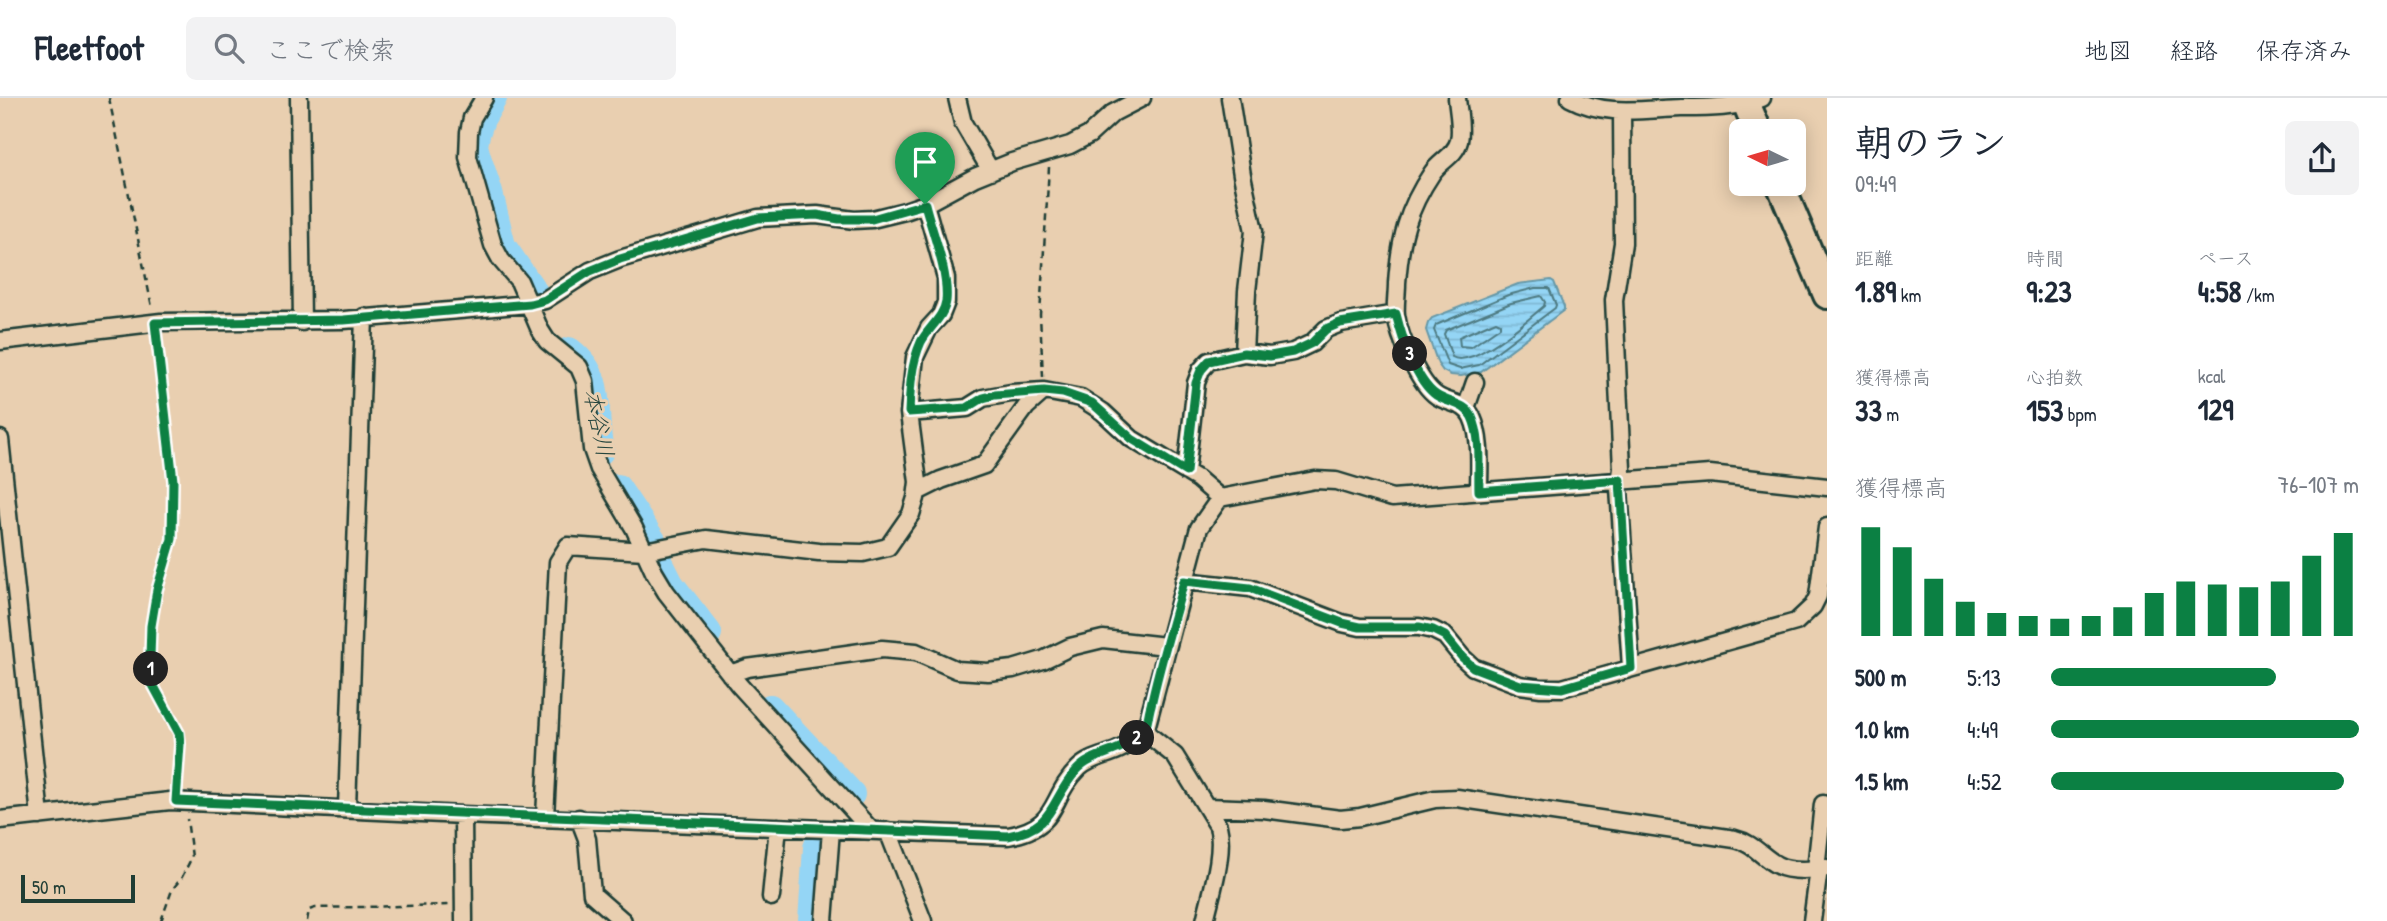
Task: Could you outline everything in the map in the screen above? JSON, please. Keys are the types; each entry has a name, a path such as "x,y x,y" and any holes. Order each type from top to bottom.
{"main road":[{"path":"1751,100 1755,119"},
{"path":"1785,196 1827,295"}],"street":[{"path":"299,98 302,322"},
{"path":"484,98 472,118 468,132 468,157 493,245 501,260 519,281 547,341 579,368 585,382 592,449 599,469 634,528 666,592 730,674 870,830"},
{"path":"957,98 963,123 991,171"},
{"path":"0,341 155,323 302,322 530,304 545,300 590,271 620,259 747,221 791,215 872,219 925,204 991,171 1070,145 1090,135 1113,113 1142,98"},
{"path":"1230,98 1239,162 1254,231 1244,353"},
{"path":"1457,98 1459,141 1454,152 1434,169 1409,214 1403,232 1399,248 1396,314 1411,356 1427,386 1436,395 1466,408 1473,418 1477,432 1479,491"},
{"path":"1570,98 1595,108 1622,112 1715,108 1751,100"},
{"path":"1622,112 1623,243 1614,300 1622,469 1620,480 1631,668"},
{"path":"545,817 558,562 568,546 644,551 706,539 819,552 877,552 888,547 897,537 911,514 918,482 909,412 915,357 946,302 946,278 925,204"},
{"path":"1186,472 1196,383 1201,370 1209,361 1244,353 1270,356 1293,352 1312,343 1326,329 1340,323 1396,314"},
{"path":"347,808 364,317"},
{"path":"1466,408 1475,382"},
{"path":"909,412 967,408 983,398 995,395 1044,391 1063,393 1092,403 1132,439 1186,472 1220,498"},
{"path":"917,492 941,480 984,465 1026,407 1044,391"},
{"path":"0,439 40,816"},
{"path":"0,820 181,801 831,830 1008,836 1027,833 1051,813 1079,767 1120,750 1145,732 1199,528 1220,498 1315,481 1336,481 1392,498 1710,474 1827,487"},
{"path":"1184,581 1250,588 1342,623 1360,627 1419,627 1433,630 1445,636 1473,667 1520,685 1562,688 1796,622 1813,606 1818,596 1827,527"},
{"path":"730,674 747,668 882,649 916,652 957,670 972,672 1013,669 1043,660 1070,647 1103,639 1166,646"},
{"path":"1145,732 1175,755 1218,826 1221,836 1205,921"},
{"path":"1207,807 1264,809 1340,819 1360,817 1435,799 1457,798 1735,839 1752,845 1785,868 1821,869"},
{"path":"1812,921 1821,869 1823,804"},
{"path":"463,815 464,921"},
{"path":"579,818 587,839 592,894 599,903 623,921"},
{"path":"771,897 778,827"},
{"path":"824,921 831,830"},
{"path":"888,831 923,921"}],"path":[{"path":"109,98 155,323 173,481 172,539 157,590 151,626 150,657 152,683 179,733 181,801 192,857 172,890 161,921"},
{"path":"1044,391 1040,305 1050,151"},
{"path":"307,921 309,910 315,908 464,904"}],"water":[{"path":"1551,280 1564,310 1481,372 1461,376 1443,371 1426,330 1432,318 1518,284"}],"waterway":[{"name":"本谷川","path":"493,98 481,119 474,146 502,246 535,294"},
{"name":"本谷川","path":"569,351 581,362 593,385 600,451"},
{"name":"本谷川","path":"617,488 653,542"},
{"name":"本谷川","path":"658,560 670,584 708,633"},
{"name":"本谷川","path":"770,708 851,794 848,797"},
{"name":"本谷川","path":"812,921 817,848 821,838"}],"route":[{"path":"925,204 946,278 946,302 941,315 921,341 915,357 909,412 967,408 983,398 995,395 1044,391 1063,393 1092,403 1132,439 1186,472 1196,383 1201,370 1209,361 1244,353 1270,356 1293,352 1312,343 1326,329 1340,323 1396,314 1415,365 1427,386 1436,395 1466,408 1473,418 1477,432 1479,491 1620,480 1631,668 1562,688 1520,685 1473,667 1445,636 1433,630 1419,627 1360,627 1342,623 1250,588 1184,581 1145,732 1120,750 1079,767 1051,813 1027,833 1008,836 831,830 176,801 179,733 152,683 150,657 151,626 157,590 172,539 173,481 155,323 344,320 530,304 545,300 590,271 620,259 758,218 817,215 839,219 872,219 925,204"}]}
